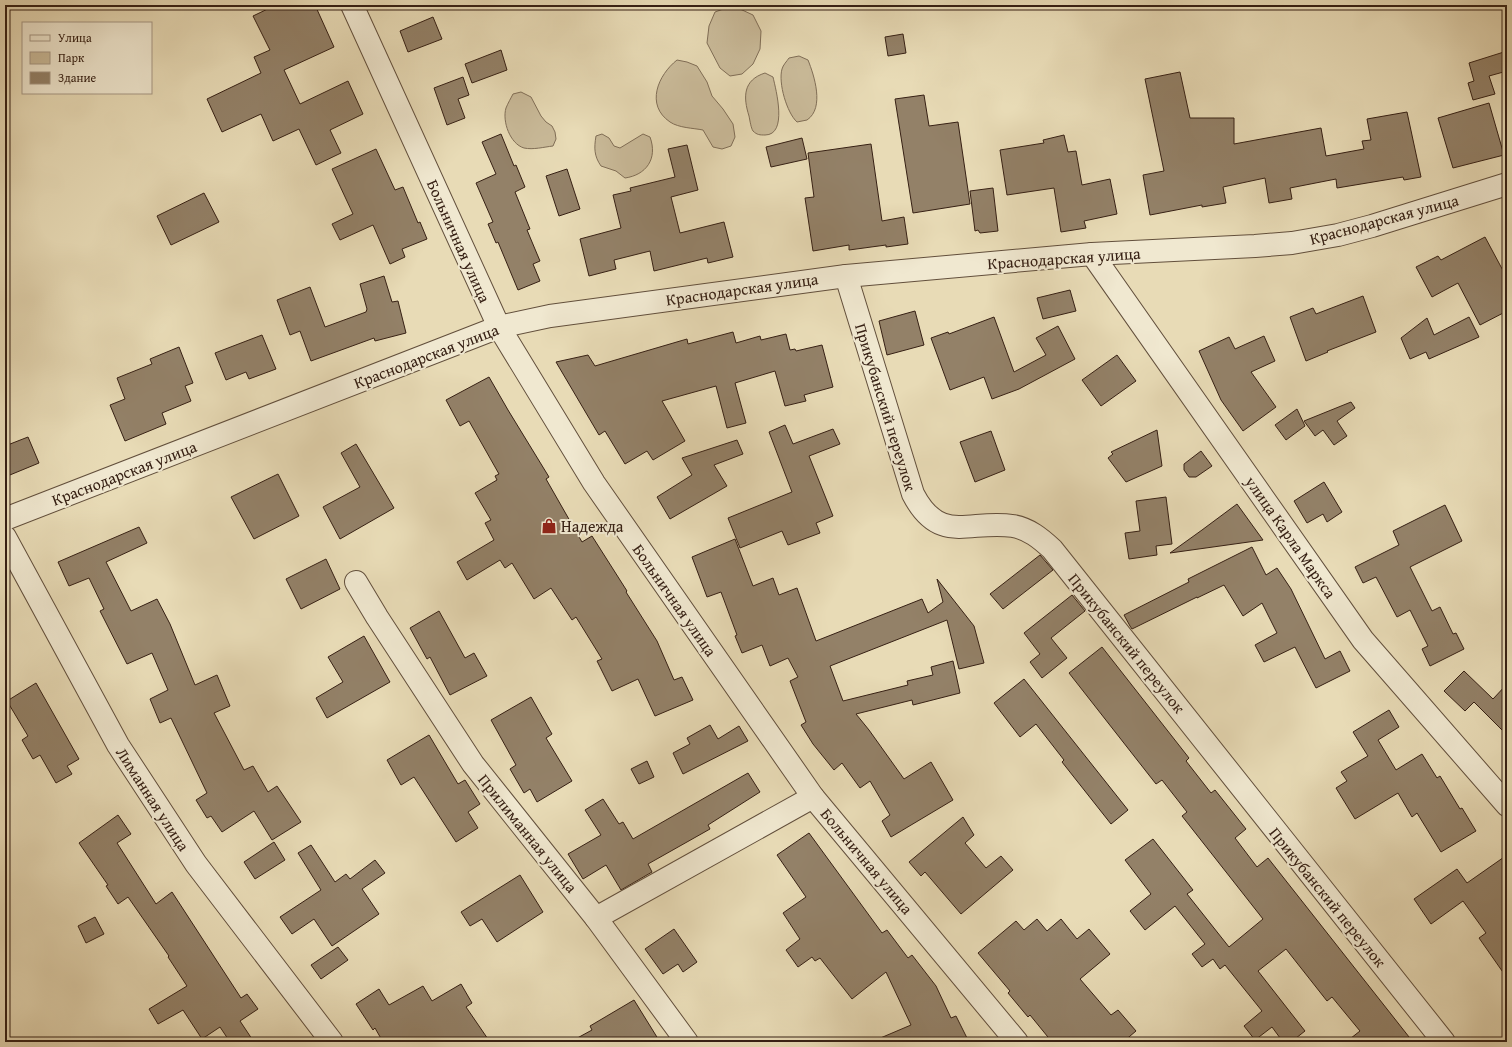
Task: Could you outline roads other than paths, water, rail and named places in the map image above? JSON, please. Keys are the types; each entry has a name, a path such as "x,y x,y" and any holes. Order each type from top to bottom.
{"street":[{"name":"Больничная улица","path":"352,5 498,327 594,483 813,797 1017,1042"},
{"name":"Краснодарская улица","path":"5,519 498,327 550,316 846,276 1092,254 1255,246 1315,240 1372,226 1507,184"},
{"name":"улица Карла Маркса","path":"1092,254 1364,640 1507,805"},
{"name":"Прикубанский переулок","path":"846,276 913,494 918,503 935,520 946,525 958,528 1002,525 1013,526 1027,530 1036,535 1052,549 1444,1042"},
{"name":"Лиманная улица","path":"5,538 118,745 196,864 332,1042"},
{"name":"Прилиманная улица","path":"356,582 377,617 473,764 596,918 687,1042"},
{"path":"596,918 813,797"}],"place":[{"name":"Надежда","path":"549,526"}]}
